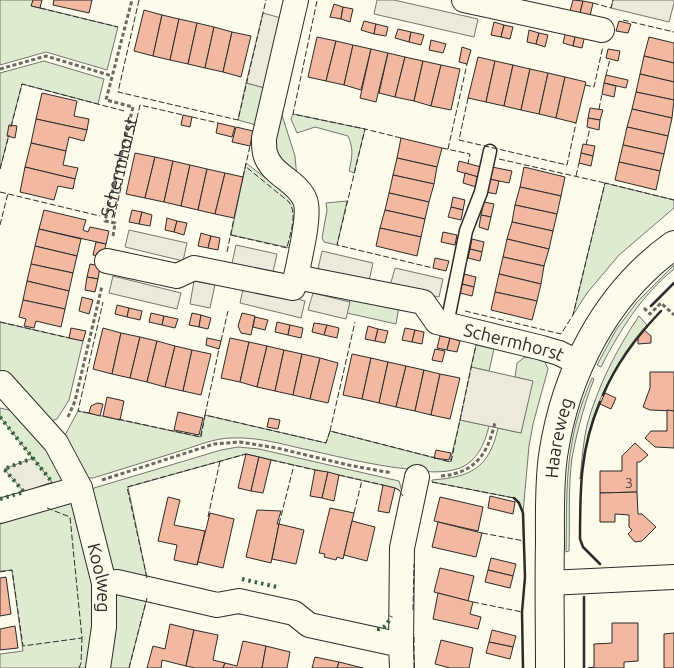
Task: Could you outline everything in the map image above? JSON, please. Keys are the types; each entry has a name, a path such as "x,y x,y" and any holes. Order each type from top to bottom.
{"main road":[{"name":"Haareweg","path":"550,668 550,498 553,456 563,407 579,363 602,320 630,283 674,245"}],"street":[{"path":"107,261 176,276 194,268 293,288 307,212 305,200 299,190 273,168 265,154 264,138 296,0"},
{"path":"464,0 602,30"},
{"name":"Schermhorst","path":"296,276 423,302 438,322 542,348 559,353 579,363"},
{"name":"Koolweg","path":"2,383 56,443 80,488 104,583 104,627 98,668"},
{"path":"104,583 117,582 217,605 239,601 294,614 309,625 401,656 402,548 417,477"},
{"path":"0,511 80,488"},
{"path":"550,583 674,577"}],"lane":[{"name":"Schermhorst","path":"447,324 466,231 481,192 490,151"}],"path":[{"name":"Schermhorst","path":"56,443 75,401 116,223 105,221 133,107 106,100 132,0"},
{"path":"0,69 46,56 112,76"},
{"path":"639,311 648,301"},
{"path":"643,307 650,314 661,303 674,315"},
{"path":"80,488 214,444 240,442 277,448 348,465 417,477 448,475 464,472 486,451 495,422"}],"green space":[{"path":"0,0 33,0 32,6 118,27 107,70 46,52 0,65"},
{"path":"44,61 104,79 98,104 22,84 0,169 0,73"},
{"path":"246,83 265,88 256,125 238,120"},
{"path":"281,112 295,156 297,179 279,159 274,143"},
{"path":"293,114 365,129 354,173 349,171 352,154 348,136 315,127 297,133 291,119"},
{"path":"246,163 290,197 296,208 291,248 231,235"},
{"path":"605,183 674,200 674,208 619,255 587,293 573,315"},
{"path":"347,201 337,245 324,242 322,238 327,210 326,203"},
{"path":"674,265 674,269 651,290 632,314 601,367 597,365 616,330 637,302"},
{"path":"351,295 399,306 396,324 347,313"},
{"path":"639,316 647,325 618,364 596,409 585,450 580,479 586,431 591,411 615,355"},
{"path":"0,322 83,341 69,400 57,419 49,422 0,372"},
{"path":"476,345 494,349 489,371 471,367"},
{"path":"525,357 544,360 548,369 529,446 523,513 519,503 514,498 432,482 432,480 457,476 476,468 489,453 498,428 521,433 532,381 515,377 517,363"},
{"path":"592,378 594,379 581,418 572,458 569,551 566,552 570,451 579,414"},
{"path":"0,408 18,412 68,478 55,486 0,417"},
{"path":"78,411 200,437 205,415 326,443 330,431 450,462 460,420 489,426 483,445 471,461 460,468 440,472 393,467 264,440 225,438 93,478 86,478 64,437"},
{"path":"238,447 259,449 399,481 403,495 395,488 246,454 128,487 147,578 113,572 91,493 94,488 221,450"},
{"path":"70,497 95,574 90,668 0,668 0,654 23,651 12,570 0,571 0,516"},
{"path":"115,590 147,598 129,668 104,668"}],"shaded area":[{"path":"377,0 394,0 478,19 474,37 374,14"},
{"path":"613,0 674,0 674,3 669,22 611,8"},
{"path":"263,13 281,18 265,88 246,83"},
{"path":"129,230 187,243 183,261 125,247"},
{"path":"236,245 277,254 273,272 232,263"},
{"path":"322,251 373,263 369,281 318,269"},
{"path":"395,268 443,279 439,297 390,286"},
{"path":"113,276 181,293 177,309 109,293"},
{"path":"194,281 215,285 210,308 190,304"},
{"path":"244,285 305,301 301,318 240,303"},
{"path":"313,293 350,302 346,319 308,310"},
{"path":"471,367 533,381 521,433 460,420"},
{"path":"33,458 52,482 24,492 4,469"}],"building":[{"path":"33,0 42,0 40,8 31,6"},
{"path":"54,0 92,0 89,13 53,5"},
{"path":"573,0 583,1 580,13 570,11"},
{"path":"583,1 593,3 590,16 580,13"},
{"path":"334,4 343,7 341,19 330,17"},
{"path":"343,7 353,9 350,22 341,19"},
{"path":"144,10 162,15 153,56 134,51"},
{"path":"162,15 179,19 170,60 153,56"},
{"path":"179,19 197,23 188,64 170,60"},
{"path":"364,21 376,24 374,34 361,30"},
{"path":"619,21 631,24 628,33 616,31"},
{"path":"494,22 504,25 501,37 491,35"},
{"path":"197,23 214,27 205,68 188,64"},
{"path":"376,24 388,27 386,36 374,34"},
{"path":"504,25 513,27 510,39 501,37"},
{"path":"214,27 232,32 223,72 205,68"},
{"path":"398,29 411,32 409,42 395,38"},
{"path":"529,30 539,33 536,44 527,42"},
{"path":"566,31 576,33 573,46 563,43"},
{"path":"232,32 251,36 241,77 223,72"},
{"path":"411,32 424,35 421,45 409,42"},
{"path":"539,33 548,35 545,47 536,44"},
{"path":"576,33 585,35 582,48 573,46"},
{"path":"317,37 336,41 326,81 308,77"},
{"path":"649,37 674,43 674,63 644,56"},
{"path":"431,40 446,44 443,53 429,50"},
{"path":"336,41 353,45 344,85 326,81"},
{"path":"353,45 371,49 361,90 344,85"},
{"path":"462,47 471,50 467,64 459,62"},
{"path":"371,49 388,53 376,102 360,98"},
{"path":"608,49 620,51 618,61 606,58"},
{"path":"388,53 405,57 395,97 379,93"},
{"path":"644,56 674,63 674,82 640,74"},
{"path":"405,57 423,61 414,101 395,97"},
{"path":"478,57 495,61 486,102 468,98"},
{"path":"423,61 441,65 431,106 414,101"},
{"path":"495,61 513,65 504,106 486,102"},
{"path":"441,65 460,69 451,110 431,106"},
{"path":"513,65 530,69 521,110 504,106"},
{"path":"530,69 548,73 539,114 521,110"},
{"path":"548,73 565,77 556,118 539,114"},
{"path":"640,74 674,82 674,100 636,92"},
{"path":"606,75 628,80 626,88 604,83"},
{"path":"565,77 586,82 576,123 556,118"},
{"path":"604,83 616,86 614,97 602,94"},
{"path":"636,92 674,100 672,118 632,109"},
{"path":"42,93 77,101 74,116 89,119 87,130 36,119"},
{"path":"590,108 603,110 600,120 588,118"},
{"path":"632,109 672,118 668,136 627,127"},
{"path":"183,115 192,117 190,127 181,125"},
{"path":"588,118 600,120 599,130 587,127"},
{"path":"36,119 87,130 84,141 69,137 66,151 31,143"},
{"path":"218,123 235,127 232,137 216,133"},
{"path":"9,125 17,126 15,138 7,136"},
{"path":"236,127 253,131 250,146 232,142"},
{"path":"627,127 668,136 664,154 623,145"},
{"path":"401,138 442,148 437,167 397,158"},
{"path":"31,143 66,151 63,165 78,168 75,179 25,167"},
{"path":"583,144 595,146 593,156 581,153"},
{"path":"623,145 664,154 660,171 619,162"},
{"path":"135,153 155,157 145,198 126,194"},
{"path":"581,153 593,156 591,166 579,163"},
{"path":"155,157 173,161 164,202 145,198"},
{"path":"397,158 437,167 434,184 393,175"},
{"path":"173,161 190,165 181,206 164,202"},
{"path":"459,161 481,167 478,177 457,171"},
{"path":"619,162 660,171 656,190 615,180"},
{"path":"190,165 207,169 198,210 181,206"},
{"path":"25,167 75,179 73,189 58,186 54,200 20,192"},
{"path":"492,167 512,171 509,183 489,179"},
{"path":"524,167 565,177 561,196 520,187"},
{"path":"207,169 225,173 215,214 198,210"},
{"path":"225,173 243,177 234,218 215,214"},
{"path":"465,173 478,177 476,187 463,183"},
{"path":"393,175 434,184 429,202 389,193"},
{"path":"489,179 499,181 496,194 486,192"},
{"path":"520,187 561,196 557,214 515,205"},
{"path":"389,193 429,202 425,219 385,210"},
{"path":"453,197 465,200 463,210 451,207"},
{"path":"484,202 494,204 491,217 481,215"},
{"path":"515,205 557,214 553,231 512,222"},
{"path":"451,207 463,210 461,220 448,217"},
{"path":"44,210 86,220 83,230 88,232 90,227 109,231 106,244 39,229"},
{"path":"132,210 142,212 139,224 129,222"},
{"path":"385,210 425,219 421,237 380,228"},
{"path":"142,212 152,215 150,226 139,224"},
{"path":"481,215 491,217 488,230 479,227"},
{"path":"167,218 177,221 174,232 165,230"},
{"path":"177,221 187,223 184,235 174,232"},
{"path":"512,222 553,231 549,249 507,239"},
{"path":"380,228 421,237 417,256 376,246"},
{"path":"39,229 81,239 77,256 35,246"},
{"path":"443,232 457,235 455,245 441,242"},
{"path":"201,233 211,236 208,248 198,246"},
{"path":"211,236 220,238 218,250 208,248"},
{"path":"472,239 484,242 482,252 470,249"},
{"path":"507,239 549,249 544,266 503,257"},
{"path":"96,242 106,244 103,257 93,255"},
{"path":"35,246 77,256 73,273 31,264"},
{"path":"470,249 482,252 480,261 468,258"},
{"path":"503,257 544,266 541,284 499,274"},
{"path":"435,258 449,261 446,271 433,268"},
{"path":"31,264 73,273 69,291 27,281"},
{"path":"90,264 100,266 98,279 87,277"},
{"path":"464,274 476,277 474,287 462,284"},
{"path":"499,274 541,284 537,301 495,292"},
{"path":"87,277 98,279 95,292 85,290"},
{"path":"27,281 69,291 65,309 23,300"},
{"path":"462,284 474,287 472,296 460,293"},
{"path":"495,292 537,301 532,320 491,310"},
{"path":"82,297 93,300 89,314 79,311"},
{"path":"23,300 65,309 61,327 36,321 34,328 24,326 26,319 19,317"},
{"path":"117,305 129,308 127,317 115,314"},
{"path":"129,308 142,311 140,320 127,317"},
{"path":"151,313 164,316 162,325 149,322"},
{"path":"192,313 201,315 199,327 189,325"},
{"path":"242,313 255,316 251,335 241,333 238,326"},
{"path":"201,315 211,318 208,329 199,327"},
{"path":"164,316 178,319 175,328 162,325"},
{"path":"255,317 268,320 265,330 253,327"},
{"path":"277,322 290,325 288,335 275,332"},
{"path":"314,323 327,325 324,335 312,332"},
{"path":"290,325 303,328 301,338 288,335"},
{"path":"327,325 339,328 337,338 324,335"},
{"path":"368,326 378,329 375,341 365,339"},
{"path":"71,328 86,331 83,341 69,338"},
{"path":"103,328 121,333 112,374 93,369"},
{"path":"405,328 415,330 412,342 402,340"},
{"path":"378,329 388,331 385,343 375,341"},
{"path":"415,330 424,332 422,344 412,342"},
{"path":"644,330 651,336 651,343 638,344 638,338"},
{"path":"121,333 140,337 130,378 112,374"},
{"path":"440,336 450,338 447,350 437,348"},
{"path":"140,337 157,341 147,382 130,378"},
{"path":"207,338 221,341 219,349 206,345"},
{"path":"230,338 249,342 240,382 221,378"},
{"path":"450,338 460,341 457,352 447,350"},
{"path":"157,341 175,346 165,387 147,382"},
{"path":"249,342 267,346 257,387 240,382"},
{"path":"175,346 192,350 183,391 165,387"},
{"path":"267,346 284,350 275,391 257,387"},
{"path":"435,349 445,351 442,362 432,360"},
{"path":"192,350 211,354 201,395 183,391"},
{"path":"284,350 302,354 293,395 275,391"},
{"path":"302,354 320,358 310,399 293,395"},
{"path":"352,354 371,358 362,399 343,395"},
{"path":"320,358 338,363 328,403 310,399"},
{"path":"371,358 388,362 379,403 362,399"},
{"path":"388,362 406,366 396,407 379,403"},
{"path":"406,366 424,370 415,411 396,407"},
{"path":"424,370 440,374 431,415 415,411"},
{"path":"650,372 674,372 674,411 650,410 643,407 650,388"},
{"path":"440,374 460,378 450,419 431,415"},
{"path":"605,393 616,398 611,409 600,404"},
{"path":"107,397 124,401 120,420 103,416"},
{"path":"97,403 103,404 100,416 89,413 91,406"},
{"path":"667,410 674,411 674,448 655,447 645,438 651,431 667,431"},
{"path":"178,412 203,418 199,435 174,430"},
{"path":"269,418 280,420 278,429 267,427"},
{"path":"635,443 648,455 640,462 637,462 637,492 600,493 600,471 622,471 622,456"},
{"path":"436,450 451,453 449,460 434,458"},
{"path":"246,454 259,457 251,491 238,488"},
{"path":"259,457 271,460 263,493 251,491"},
{"path":"315,470 328,472 322,498 310,496"},
{"path":"328,472 339,475 334,501 322,498"},
{"path":"383,485 395,488 389,513 378,511"},
{"path":"637,492 638,514 642,514 656,527 642,541 635,542 628,534 632,530 629,527 629,515 615,514 615,522 600,522 600,493"},
{"path":"490,496 515,502 513,514 488,508"},
{"path":"168,497 180,500 174,525 205,531 197,565 174,560 177,545 158,541"},
{"path":"440,497 483,507 478,531 434,521"},
{"path":"330,508 354,513 343,559 337,557 336,560 324,557 325,554 319,553"},
{"path":"257,510 281,511 271,563 246,557"},
{"path":"210,513 234,519 223,568 198,562 197,565"},
{"path":"352,521 375,527 367,561 344,555"},
{"path":"438,522 482,533 476,557 432,547"},
{"path":"279,524 304,530 296,564 272,559"},
{"path":"491,558 516,564 513,576 488,570"},
{"path":"440,568 474,576 468,601 434,592"},
{"path":"488,570 513,576 510,588 485,582"},
{"path":"6,577 11,614 0,616 0,578"},
{"path":"438,593 473,602 470,614 481,617 478,629 433,619"},
{"path":"612,623 638,623 638,661 624,662 624,668 588,668 594,667 594,644 612,643"},
{"path":"170,624 194,630 186,666 162,660 161,668 147,668 153,646 165,649"},
{"path":"15,626 18,648 0,650 0,629"},
{"path":"194,630 218,635 213,660 225,663 223,668 195,668 186,666"},
{"path":"492,630 516,636 513,647 489,642"},
{"path":"674,633 674,668 664,668 664,634"},
{"path":"441,640 473,648 469,668 450,668 435,664"},
{"path":"243,641 266,646 262,668 223,668 225,663 237,666"},
{"path":"489,642 513,647 510,659 486,653"},
{"path":"266,646 290,652 287,668 262,668"},
{"path":"315,657 339,662 337,668 312,668"},
{"path":"339,662 363,668 337,668"}],"hedge":[{"path":"0,417 52,482"},
{"path":"0,499 24,492 4,469 33,458"},
{"path":"242,579 277,587"},
{"path":"377,629 384,627 391,616"}],"fence":[{"path":"139,0 118,92 238,120 266,0"},
{"path":"593,3 611,8 613,0"},
{"path":"317,1 293,114 365,129"},
{"path":"40,8 118,27"},
{"path":"623,20 674,32"},
{"path":"585,85 594,87 603,46"},
{"path":"606,75 610,59"},
{"path":"448,149 467,64"},
{"path":"11,127 22,84 124,111"},
{"path":"599,109 602,94"},
{"path":"468,98 459,140 567,165 576,123"},
{"path":"114,218 140,105 183,115"},
{"path":"192,117 218,123"},
{"path":"586,145 590,128"},
{"path":"401,138 365,129 337,245 433,268"},
{"path":"0,169 9,135"},
{"path":"243,177 250,146"},
{"path":"442,148 470,154 468,164"},
{"path":"499,159 605,183"},
{"path":"576,176 579,163"},
{"path":"231,235 287,248 291,230 293,213 289,202 245,166"},
{"path":"465,311 561,334 573,315 605,183 674,200"},
{"path":"0,192 100,216"},
{"path":"0,225 8,193"},
{"path":"227,252 234,218"},
{"path":"89,413 78,411 103,302"},
{"path":"221,341 228,311"},
{"path":"0,322 69,338"},
{"path":"330,431 355,322"},
{"path":"443,460 451,462 476,345"},
{"path":"205,415 219,349"},
{"path":"118,419 201,437 205,415 326,443 330,431 436,458"},
{"path":"147,578 127,487 246,454"},
{"path":"271,460 315,470"},
{"path":"208,517 220,461"},
{"path":"279,524 294,465"},
{"path":"339,475 383,485"},
{"path":"354,513 362,480"},
{"path":"432,482 514,498"},
{"path":"395,488 403,496"},
{"path":"0,572 12,570 23,646 82,638 70,517 47,508"},
{"path":"482,533 524,541"},
{"path":"413,610 414,564"},
{"path":"129,668 147,598"},
{"path":"473,602 522,612"},
{"path":"414,637 414,668"},
{"path":"79,668 82,638"}],"wall":[{"path":"651,306 674,283"},
{"path":"603,395 628,350 661,311"},
{"path":"600,402 588,436 582,469 580,539 583,547 600,564"},
{"path":"514,498 519,503 523,513 525,577 522,612 523,668"},
{"path":"584,597 584,668"}]}
